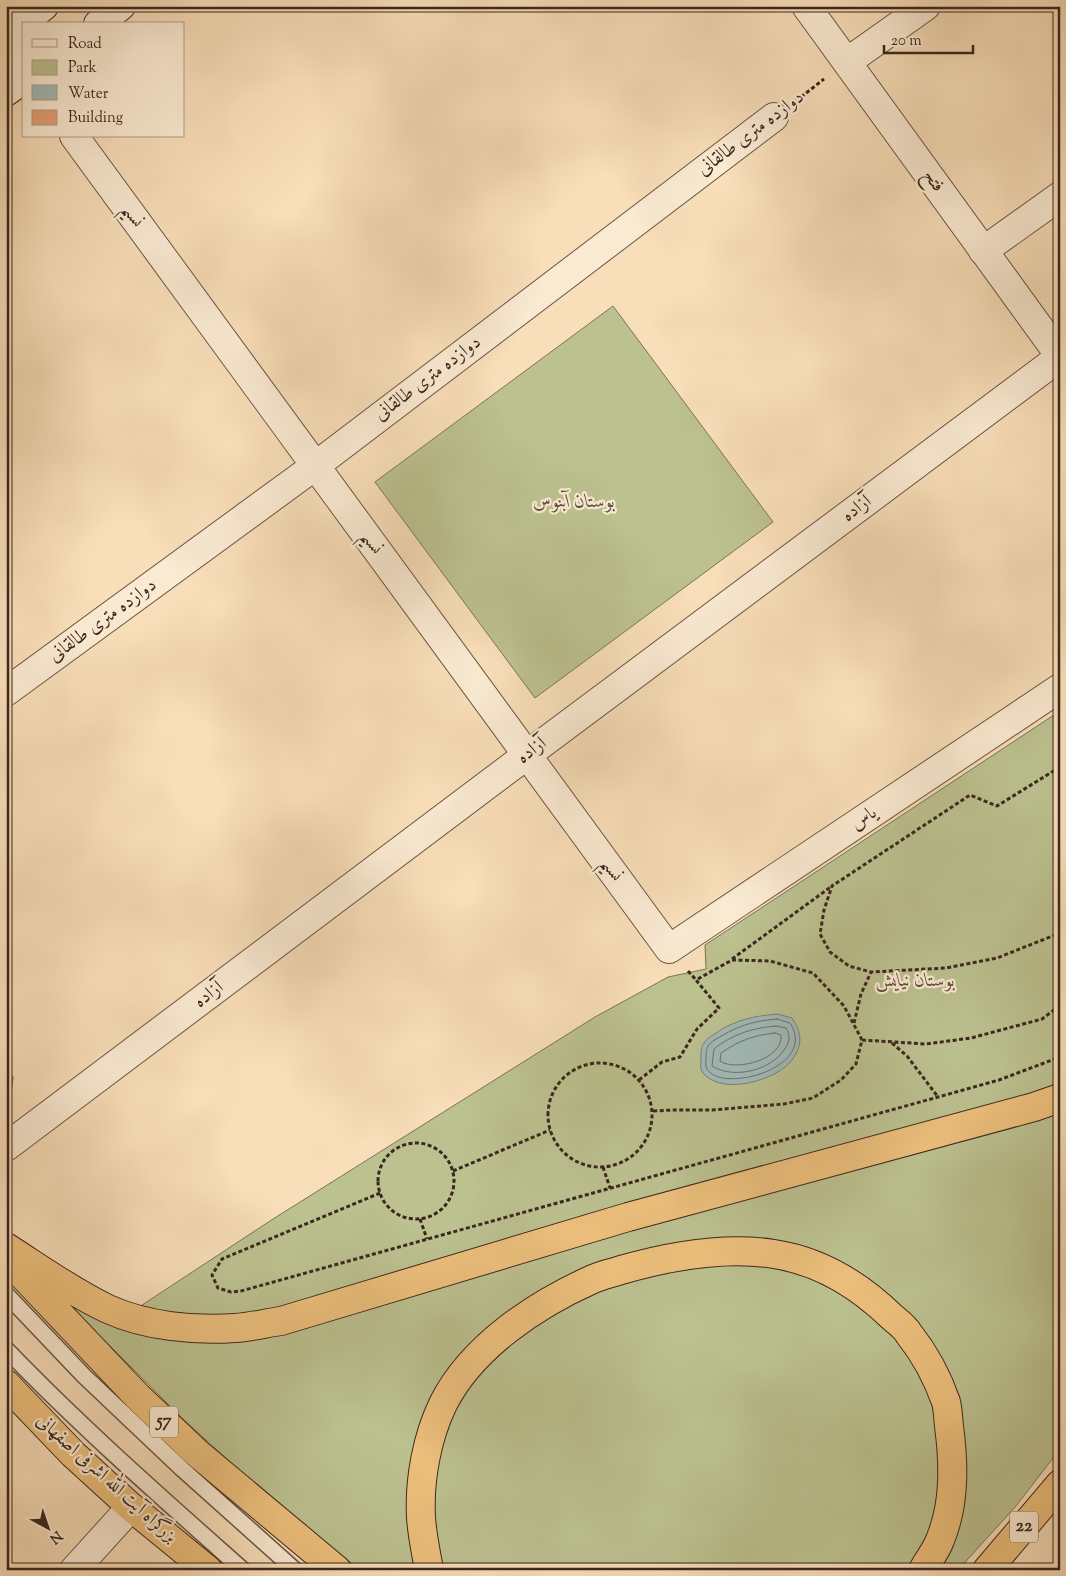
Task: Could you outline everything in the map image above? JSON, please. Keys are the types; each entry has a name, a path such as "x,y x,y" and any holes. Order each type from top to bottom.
{"highway":[{"path":"6,1247 109,1310 177,1327 211,1330 237,1328 281,1321 628,1216 1034,1108 1060,1098"},
{"path":"429,1570 421,1518 421,1491 432,1435 443,1404 459,1378 482,1352 513,1325 544,1304 596,1278 665,1259 704,1253 739,1252 774,1254 810,1264 843,1278 880,1306 909,1333 931,1369 946,1404 953,1459 951,1502 940,1541 923,1570"},
{"name":"57","path":"6,1258 138,1397 251,1500 336,1570"},
{"name":"بزرگراه آیت الله اشرفی اصفهانی","path":"6,1384 74,1454 131,1507 200,1565"},
{"name":"22","path":"987,1570 1060,1484"}],"street":[{"path":"23,22 44,6"},
{"path":"101,22 121,6"},
{"name":"فتح","path":"806,6 1060,357"},
{"path":"847,62 926,6"},
{"path":"6,35 22,23"},
{"path":"6,44 22,64"},
{"path":"6,92 22,80"},
{"name":"دوازده متری طالقانی","path":"6,692 315,466 774,117"},
{"name":"نسیم","path":"75,138 669,949"},
{"path":"982,251 1060,196"},
{"name":"آزاده","path":"6,1147 1060,357"},
{"name":"یاس","path":"669,949 1060,688"},
{"path":"84,1566 131,1507"}],"lane":[{"path":"6,1294 84,1376 181,1468 295,1570"},
{"path":"6,1349 35,1380 141,1480 243,1570"}],"path":[{"name":"دوازده متری طالقانی","path":"774,117 847,62"},
{"path":"639,1080 662,1062 680,1057 696,1029 719,1008 696,980 732,960 832,886 970,795 997,806 1060,767"},
{"path":"832,886 824,910 820,934 830,952 849,966 871,972 946,968 997,958 1060,933"},
{"path":"653,1111 712,1110 784,1104 814,1098 841,1080 856,1064 862,1040 844,1006 813,972 770,961 732,960"},
{"path":"854,1025 861,994 871,972"},
{"path":"862,1040 926,1044 971,1038 1042,1019 1058,1007 1060,1003"},
{"path":"892,1043 907,1056 938,1097"},
{"path":"380,1194 222,1259 212,1275 218,1288 231,1292 241,1291 999,1080 1060,1057"},
{"path":"591,1064 609,1064 625,1069 639,1080 649,1094 653,1111 652,1124 646,1141 635,1154 620,1164 603,1167 586,1166 570,1158 558,1146 550,1130 548,1113 552,1096 561,1081 575,1070 591,1064"},
{"path":"453,1172 550,1130"},
{"path":"418,1142 435,1148 448,1160 453,1172 454,1184 451,1197 444,1208 433,1215 420,1219 408,1218 396,1213 386,1205 380,1194 378,1181 380,1169 385,1158 405,1144 418,1142"},
{"path":"603,1167 610,1188"},
{"path":"420,1219 427,1239"}],"green space":[{"name":"بوستان آبنوس","path":"613,306 773,522 535,698 375,482"},
{"name":"بوستان نیایش","path":"1060,711 1060,1089 296,1308 226,1320 136,1309 273,1219 595,1017 668,977 706,969 705,945"},
{"path":"1060,1111 1060,1449 1016,1506 958,1570 937,1570 963,1505 916,1324 884,1293 848,1267 628,1257 437,1396 420,1570 360,1570 260,1489 184,1420 43,1279 158,1334 455,1278"},
{"path":"737,1261 794,1269 857,1299 913,1354 931,1392 943,1451 937,1514 914,1570 442,1570 431,1508 436,1462 448,1420 468,1386 490,1359 525,1330 599,1290 673,1269"}],"water":[{"path":"777,1014 792,1018 798,1029 800,1039 796,1055 785,1067 763,1079 737,1084 725,1084 714,1081 703,1073 701,1050 708,1038 738,1022 753,1017"}],"building":[{"path":"6,1069 13,1077 12,1087 6,1092"}]}
